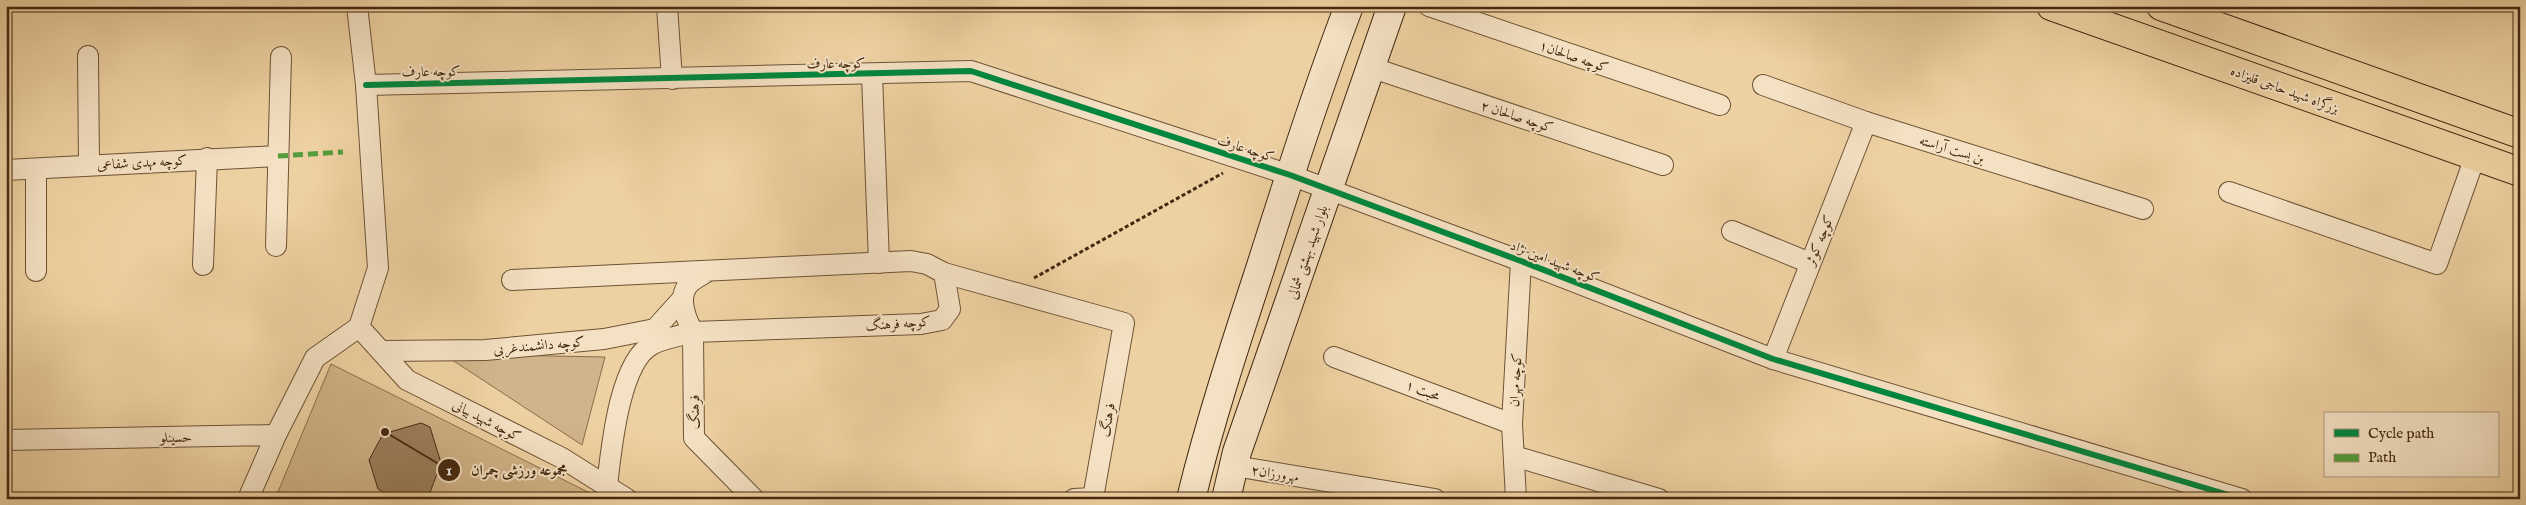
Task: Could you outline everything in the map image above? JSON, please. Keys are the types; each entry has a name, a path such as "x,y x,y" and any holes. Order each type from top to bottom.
{"highway":[{"name":"بزرگراه شهید حاجی قلیزاده","path":"2051,6 2520,172"},
{"path":"2161,6 2520,134"}],"main road":[{"path":"1191,499 1206,441 1318,87 1349,6"},
{"name":"بلوار شهید بهشتی شمالی","path":"1226,499 1234,466 1392,6"}],"street":[{"path":"248,499 276,435 315,358 359,327 378,268 366,85 357,6"},
{"path":"668,6 672,79"},
{"name":"کوچه صالحان۱","path":"1429,6 1720,105"},
{"path":"88,56 89,165"},
{"path":"276,246 281,57"},
{"name":"کوچه صالحان ۲","path":"1370,67 1663,165"},
{"name":"کوچه عارف","path":"366,85 872,75 971,71 1290,175 1327,191"},
{"path":"872,75 879,263"},
{"name":"بن بست آراسته","path":"1763,85 1866,122 2143,209"},
{"name":"کوچه کوثر","path":"1773,359 1866,122"},
{"name":"کوچه مهدی شفاعی","path":"6,170 207,158 278,156"},
{"path":"2229,192 2438,264 2475,157"},
{"path":"204,265 207,158"},
{"path":"36,169 36,271"},
{"name":"کوچه شهید امین نژاد","path":"1327,191 1520,261 1773,359 2242,499"},
{"path":"1732,230 1810,263"},
{"name":"کوچه مهران","path":"1516,499 1512,424 1520,261"},
{"path":"512,280 705,273 911,262 927,264 944,274 1010,292"},
{"path":"607,486 614,426 633,363 651,344 693,332 686,318 683,298 688,285 705,273"},
{"name":"کوچه فرهنگ","path":"693,332 921,324 942,320 950,309 944,274"},
{"name":"فرهنگ","path":"1010,292 1124,323 1093,498 1074,499"},
{"name":"کوچه دانشمندغربی","path":"381,351 485,350 612,338 655,329 683,298"},
{"name":"کوچه شهید بیانی","path":"359,327 407,380 562,458 627,499"},
{"name":"فرهنگ","path":"693,332 694,438 754,499"},
{"name":"محبت ۱","path":"1334,357 1512,424"},
{"name":"حسینلو","path":"6,440 276,435"},
{"path":"1514,456 1659,499"},
{"name":"مهرورزان۲","path":"1234,466 1435,499"}],"path":[{"path":"1010,292 1245,161"}],"shaded area":[{"path":"443,354 605,357 582,445"},
{"path":"331,364 602,499 275,499"}],"building":[{"path":"421,423 430,427 441,463 429,495 415,499 396,499 378,489 369,460 383,434"}],"marked path":[{"path":"278,156 343,152"}],"cycle path":[{"path":"366,85 971,71 1290,175 1521,261 1773,359 2242,499"}],"place":[{"name":"مجموعه ورزشی چمران","path":"385,432"}]}
